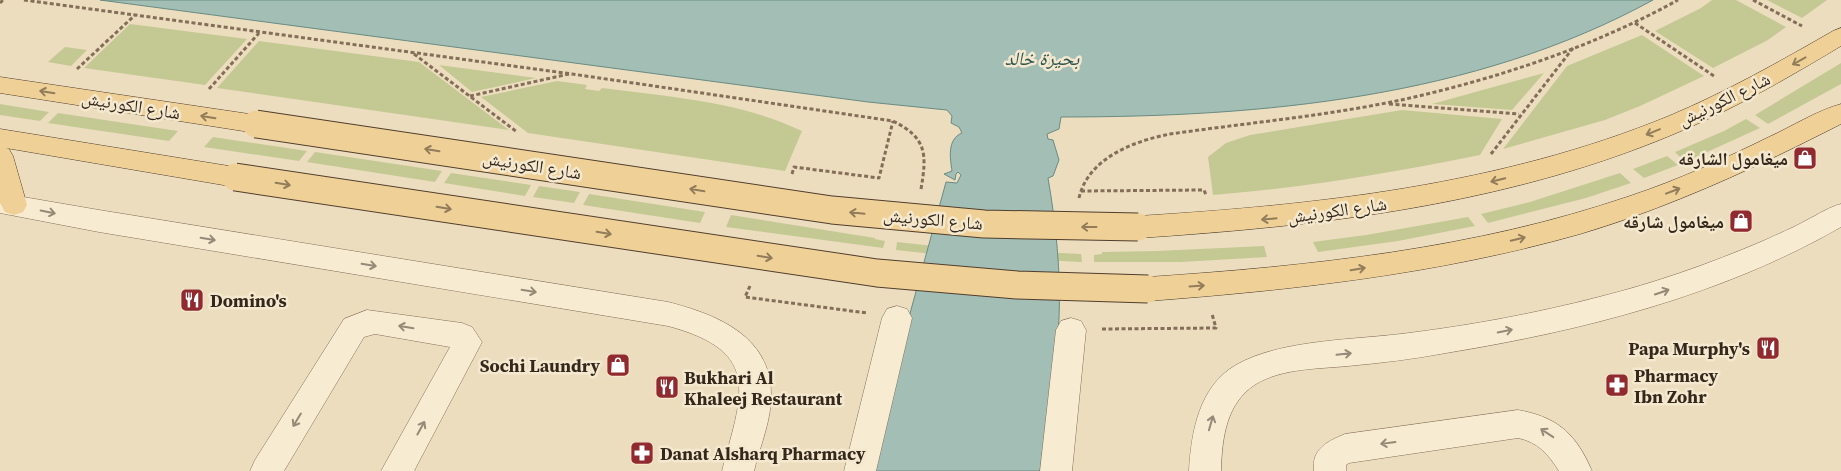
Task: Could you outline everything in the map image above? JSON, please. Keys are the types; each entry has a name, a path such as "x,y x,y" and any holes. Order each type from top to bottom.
{"main road":[{"name":"شارع الكورنيش","path":"0,85 832,210 984,224 1138,227 1210,224 1348,210 1459,189 1537,171 1593,154 1694,116 1738,95 1841,36"},
{"path":"0,138 235,177 877,273 1017,285 1148,288 1239,283 1327,274 1412,261 1493,245 1569,226 1667,193 1762,152 1841,113"},
{"path":"0,156 7,204"}],"street":[{"path":"7,204 99,221 668,314 692,320 715,329 734,344 749,362 755,377 756,393 738,471"},
{"path":"1205,471 1206,448 1211,419 1224,394 1244,375 1267,364 1298,358 1397,348 1478,336 1572,318 1651,296 1723,271 1835,226"},
{"path":"860,471 896,318"},
{"path":"266,471 354,328 367,322 375,322 462,336 467,342 466,346 397,471"},
{"path":"1056,471 1071,330"},
{"path":"1330,471 1330,458 1336,452 1344,449 1518,424 1531,425 1544,431 1556,440 1576,471"}],"path":[{"path":"0,3 3,0"},
{"path":"24,0 572,74 893,121 913,132 924,148 925,168 920,196"},
{"path":"1079,201 1080,191 1090,176 1104,161 1134,144 1173,134 1385,104 1488,78 1573,48 1634,23 1678,0"},
{"path":"1752,0 1802,26"},
{"path":"77,69 135,15"},
{"path":"1634,23 1714,76"},
{"path":"209,89 260,33"},
{"path":"1486,159 1573,48"},
{"path":"414,54 518,133"},
{"path":"469,96 572,74"},
{"path":"1385,104 1520,114"},
{"path":"794,167 879,178 893,121"},
{"path":"1080,191 1204,190"},
{"path":"750,286 744,297 835,308"},
{"path":"1135,329 1216,328 1212,314"}],"green space":[{"path":"1712,0 1736,0 1786,27 1768,40 1713,68 1655,31 1701,8"},
{"path":"1767,0 1827,0 1802,18"},
{"path":"130,24 247,39 205,85 84,68"},
{"path":"1642,35 1704,76 1605,120 1503,149 1567,66"},
{"path":"259,41 419,62 509,130 217,88"},
{"path":"65,47 87,50 71,66 48,62"},
{"path":"1841,63 1841,84 1768,124 1755,115"},
{"path":"439,65 536,78 472,92"},
{"path":"1544,73 1512,110 1432,104"},
{"path":"557,81 587,85 585,89 599,91 602,88 679,98 729,107 754,113 802,131 785,171 528,133 481,97"},
{"path":"0,104 49,112 40,121 0,115"},
{"path":"1402,110 1502,119 1480,155 1347,179 1213,195 1208,157 1226,143 1250,135"},
{"path":"58,113 178,131 169,141 48,123"},
{"path":"1746,119 1760,128 1685,162 1675,152 1724,131"},
{"path":"213,137 307,151 299,161 204,147"},
{"path":"315,152 442,171 435,182 307,162"},
{"path":"1667,156 1678,165 1644,178 1633,169"},
{"path":"451,173 531,185 525,196 444,183"},
{"path":"1620,173 1631,183 1586,198 1488,223 1481,214 1530,202"},
{"path":"539,186 580,192 574,203 533,197"},
{"path":"589,194 705,212 700,223 583,205"},
{"path":"731,215 885,241 883,248 726,227"},
{"path":"1468,217 1475,226 1398,241 1318,252 1313,242 1366,235"},
{"path":"897,242 943,247 1081,254 1082,262 942,255 896,250"},
{"path":"1264,246 1267,257 1181,262 1094,262 1094,255 1102,254 1102,252"}],"water":[{"name":"بحيرة خالد","path":"100,0 1653,0 1584,33 1513,60 1440,80 1365,95 1289,106 1213,112 1061,117 1059,129 1047,134 1048,139 1053,140 1059,160 1053,176 1048,178 1057,248 1059,319 1056,357 1040,471 873,471 909,317 946,182 957,183 961,175 958,172 955,180 944,174 952,171 950,155 952,144 957,136 962,133 959,127 951,123 952,116 947,110 868,102"}],"place":[{"name":"ميغامول الشارقه","path":"1805,158"},
{"name":"ميغامول شارقه","path":"1741,221"},
{"name":"Domino's","path":"192,300"},
{"name":"Papa Murphy's","path":"1768,348"},
{"name":"Sochi Laundry","path":"618,365"},
{"name":"Pharmacy Ibn Zohr","path":"1617,385"},
{"name":"Bukhari Al Khaleej Restaurant","path":"667,387"},
{"name":"Danat Alsharq Pharmacy","path":"642,453"}]}
